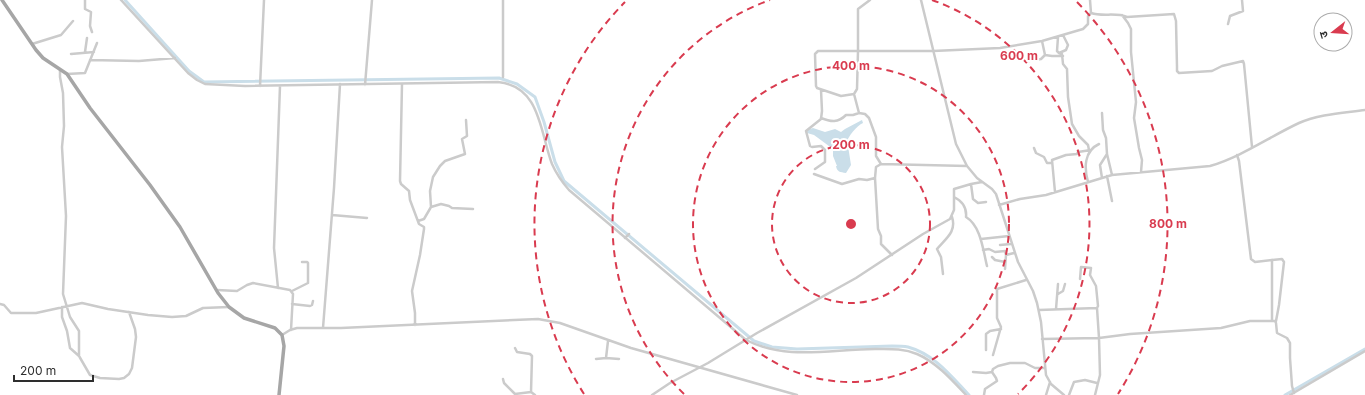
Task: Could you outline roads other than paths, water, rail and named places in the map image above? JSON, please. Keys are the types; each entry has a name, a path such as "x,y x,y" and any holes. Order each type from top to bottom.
{"main road":[{"path":"2,0 43,58 67,74 90,108 150,185 180,228 217,290 229,307 244,318 276,328 282,335 284,346 279,395"}],"street":[{"path":"85,0 85,9 91,12 90,26 92,32"},
{"path":"121,0 188,73 203,84 219,86 280,86 366,82 402,84 498,82 512,86 522,92 532,102 536,110 552,163 563,182 574,194 627,236 747,340 766,349 797,353 868,349 895,349 909,351 918,354 936,366 966,395"},
{"path":"260,85 264,0"},
{"path":"366,82 372,0"},
{"path":"503,0 503,77"},
{"path":"858,113 854,94 857,89 858,9 870,0"},
{"path":"921,0 932,51 946,100 956,144 967,166 982,182 994,191 1014,253 1035,296 1039,310 1044,368 1050,382 1064,395"},
{"path":"854,94 841,96 821,90 816,86 816,52 932,51 1000,48 1042,41 1084,28 1088,24 1088,16 1091,13 1090,0"},
{"path":"1228,24 1230,16 1242,12 1242,0"},
{"path":"1091,13 1108,16 1120,14 1127,17 1174,14 1176,21 1176,67 1178,72 1195,72 1215,69 1238,62 1244,62 1252,147"},
{"path":"1120,14 1131,29 1131,52 1136,102 1134,118 1138,148 1142,160 1141,172"},
{"path":"32,44 61,35 73,21"},
{"path":"1058,53 1066,50 1068,45 1064,35"},
{"path":"1058,37 1058,53"},
{"path":"85,52 87,38"},
{"path":"1042,41 1045,55"},
{"path":"67,74 83,74 86,71 97,43"},
{"path":"71,54 94,52"},
{"path":"1058,53 1062,54 1063,56"},
{"path":"1030,61 1041,58 1045,55 1063,56"},
{"path":"1063,56 1063,64 1067,69 1068,97 1072,124 1080,138 1088,145 1090,150 1086,161 1086,175 1088,182"},
{"path":"90,60 139,61 175,58"},
{"path":"60,70 63,93 64,126 62,147 66,216 63,294 70,317 80,331 79,356"},
{"path":"323,328 340,84"},
{"path":"402,84 400,181 401,184 409,191 410,200 419,224 424,227 420,255 412,291 415,325"},
{"path":"278,288 274,248 280,86"},
{"path":"815,169 825,162 825,150 821,146 810,146 806,131 821,118 821,90"},
{"path":"999,205 1055,192 1112,175 1210,166 1238,154 1300,123 1321,117 1365,110"},
{"path":"821,118 827,120 840,120 846,115 858,113 865,114 869,118 876,140 876,156 881,164"},
{"path":"1102,113 1103,130 1106,138 1107,154 1112,175"},
{"path":"418,221 424,219 431,207 430,191 433,177 440,166 445,161 465,154 462,139 467,136 466,120"},
{"path":"1055,192 1052,163 1054,159 1090,150 1099,144"},
{"path":"1034,148 1036,153 1044,157 1047,163 1052,163"},
{"path":"1102,178 1100,165 1107,154"},
{"path":"1238,154 1251,259 1254,262 1282,259 1284,262 1276,322 1277,333 1287,338 1290,343 1292,386 1294,392"},
{"path":"892,254 880,244 875,178 876,168 881,164 967,166"},
{"path":"814,174 842,184 859,179 867,180 875,178"},
{"path":"1107,176 1112,201"},
{"path":"943,274 941,257 937,249 948,238 952,231 954,223 952,217 954,210 953,190 955,188 982,182"},
{"path":"971,184 973,199 978,203 986,202"},
{"path":"953,197 963,204 967,214 966,217 971,219 974,223 981,240 987,266"},
{"path":"431,207 441,204 452,208 473,208"},
{"path":"332,215 367,218"},
{"path":"652,395 752,336 856,278 952,217"},
{"path":"981,240 1009,236"},
{"path":"1000,245 1011,244"},
{"path":"983,250 988,249 995,252 1004,251 1006,255"},
{"path":"1006,255 1014,253"},
{"path":"1006,255 1006,269"},
{"path":"992,257 995,260 1005,262"},
{"path":"1272,260 1272,320"},
{"path":"217,290 237,291 253,283 292,291 308,282 308,263 302,262"},
{"path":"1080,280 1081,268 1091,268 1090,276 1096,286 1098,306 1100,375 1095,395"},
{"path":"993,355 996,341 1001,329 997,318 997,289 1026,280"},
{"path":"1056,309 1058,284"},
{"path":"1058,295 1063,291 1065,284"},
{"path":"291,330 292,291"},
{"path":"292,304 310,306 312,305 313,301"},
{"path":"0,304 4,305 11,312 15,313 36,313 85,303 108,309 157,316 182,316 203,308 229,307"},
{"path":"62,307 62,317 67,331 69,345 79,356 87,371 94,377 119,379 127,376 132,368 136,332 129,312"},
{"path":"1039,310 1097,308"},
{"path":"282,335 291,330 303,328 415,325 538,319 560,323 608,341 797,395"},
{"path":"1042,339 1099,338 1130,334 1221,328 1246,322 1272,320 1276,322"},
{"path":"986,350 986,334 990,331 1001,329"},
{"path":"606,358 608,341"},
{"path":"515,348 517,352 530,354 532,356 531,392"},
{"path":"1290,395 1365,351"},
{"path":"596,359 619,358"},
{"path":"973,372 992,372 993,369 1001,365 1023,362 1035,368 1044,368"},
{"path":"984,395 985,388 997,381 992,372"},
{"path":"503,379 506,385 515,394 531,392 535,395"},
{"path":"1070,395 1074,382 1085,380 1097,383"},
{"path":"1046,395 1050,382"},
{"path":"778,395 779,390"}],"water":[{"path":"862,120 863,123 858,126 846,143 848,146 851,165 846,173 838,171 833,156 833,149 814,135 807,133 807,130 813,128 825,132 835,129 841,132"}],"waterway":[{"path":"125,0 189,71 204,82 499,78 517,84 535,97 544,122 555,162 564,181 754,341 772,347 797,349 892,346 908,347 926,355 942,366 969,395"},
{"path":"1285,395 1365,349"}]}
